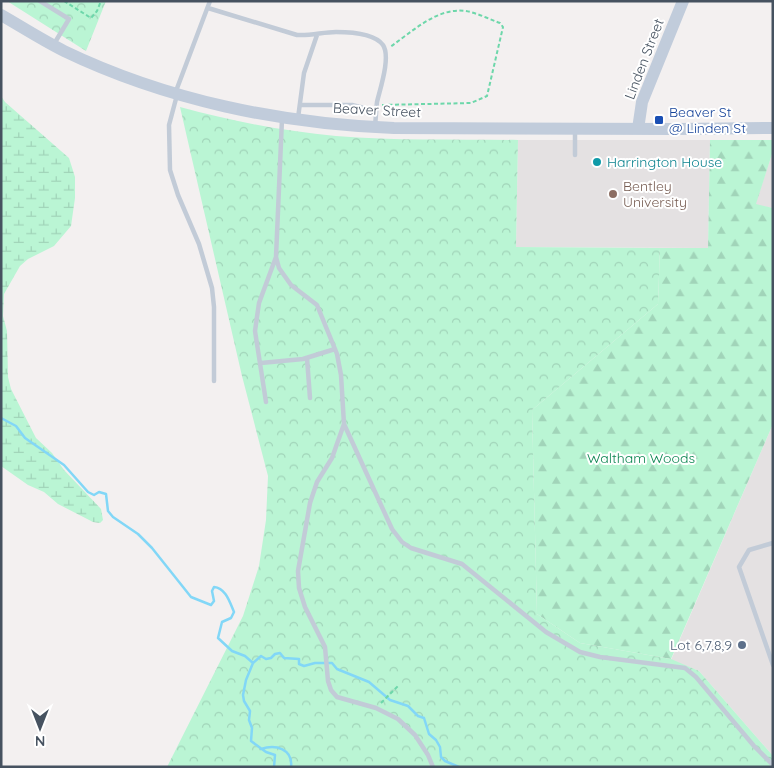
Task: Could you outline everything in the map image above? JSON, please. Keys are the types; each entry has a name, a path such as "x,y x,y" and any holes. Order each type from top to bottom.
{"main road":[{"name":"Linden Street","path":"638,129 642,102 683,1"},
{"name":"Beaver Street","path":"1,15 54,46 106,69 177,93 237,109 298,120 375,127 773,128"}],"lane":[{"path":"40,1 69,19 54,46"},
{"path":"210,1 177,93 169,125 170,170 178,195 199,244 212,288 214,307 214,381"},
{"path":"208,8 297,35 317,35 333,32 361,33 382,44 385,51 383,80 375,127"},
{"path":"298,120 304,73 317,35"},
{"path":"301,104 352,105 377,108"},
{"path":"266,402 255,331 256,317 262,294 276,257 282,117"},
{"path":"575,129 575,155"},
{"path":"276,257 285,278 317,305 335,349 341,375 344,424 392,528 402,542 411,548 462,564 546,632 580,652 608,658 685,668 696,677 754,746 773,765"},
{"path":"261,364 307,358 335,349"},
{"path":"307,358 310,398"},
{"path":"344,424 332,458 317,482 310,503 298,571 299,588 305,606 322,637 331,690 338,697 376,708 398,719 415,735 428,755 433,767"},
{"path":"773,544 749,550 738,567 773,665"}],"path":[{"path":"64,1 91,18 97,11 101,1"},
{"path":"377,108 472,103 487,96 503,27 500,23 468,11 446,12 426,22 385,51"},
{"path":"384,701 398,686"}],"shaded area":[{"name":"Bentley University","path":"518,140 710,140 708,248 516,247"},
{"path":"773,151 773,208 755,205"},
{"path":"773,424 773,756 699,671 671,660"}],"green space":[{"path":"7,1 106,1 86,51"},
{"path":"1,96 5,102 69,158 75,177 75,198 71,226 54,246 28,259 20,266 4,294 3,316 7,331 8,377 11,389 36,438 52,453 64,470 101,509 103,520 100,523 93,522 58,504 44,492 28,485 1,466"},
{"path":"180,107 257,125 336,136 518,140 516,247 660,248 658,304 532,410 537,614 580,643 671,659 699,671 773,756 773,767 167,767 243,616 259,566 266,520 268,476 242,376"},
{"name":"Waltham Woods","path":"710,140 773,140 773,151 756,204 773,208 773,424 671,659 580,643 537,614 532,410 658,304 660,248 708,248"}],"waterway":[{"path":"1,418 16,426 25,438 64,465 88,492 94,495 99,492 106,494 108,511 113,517 138,534 152,548 191,597 211,605 214,601 212,591 214,587 225,593 234,612 231,618 222,622 218,638 232,651 245,656 253,663 261,656 266,659 280,653 284,658 299,659 299,664 304,666 315,663 332,663 337,669 369,682 390,700 408,706 418,716 424,718 429,734 440,747 441,757 445,761 459,767"},
{"path":"253,663 246,680 243,695 250,711 251,741 266,752 275,755 274,767"},
{"path":"261,749 272,747 282,749 289,756 291,767"}],"place":[{"name":"Beaver St @ Linden St","path":"659,120"},
{"name":"Harrington House","path":"597,162"},
{"name":"Bentley University","path":"613,194"},
{"name":"Lot 6,7,8,9","path":"742,645"}]}
